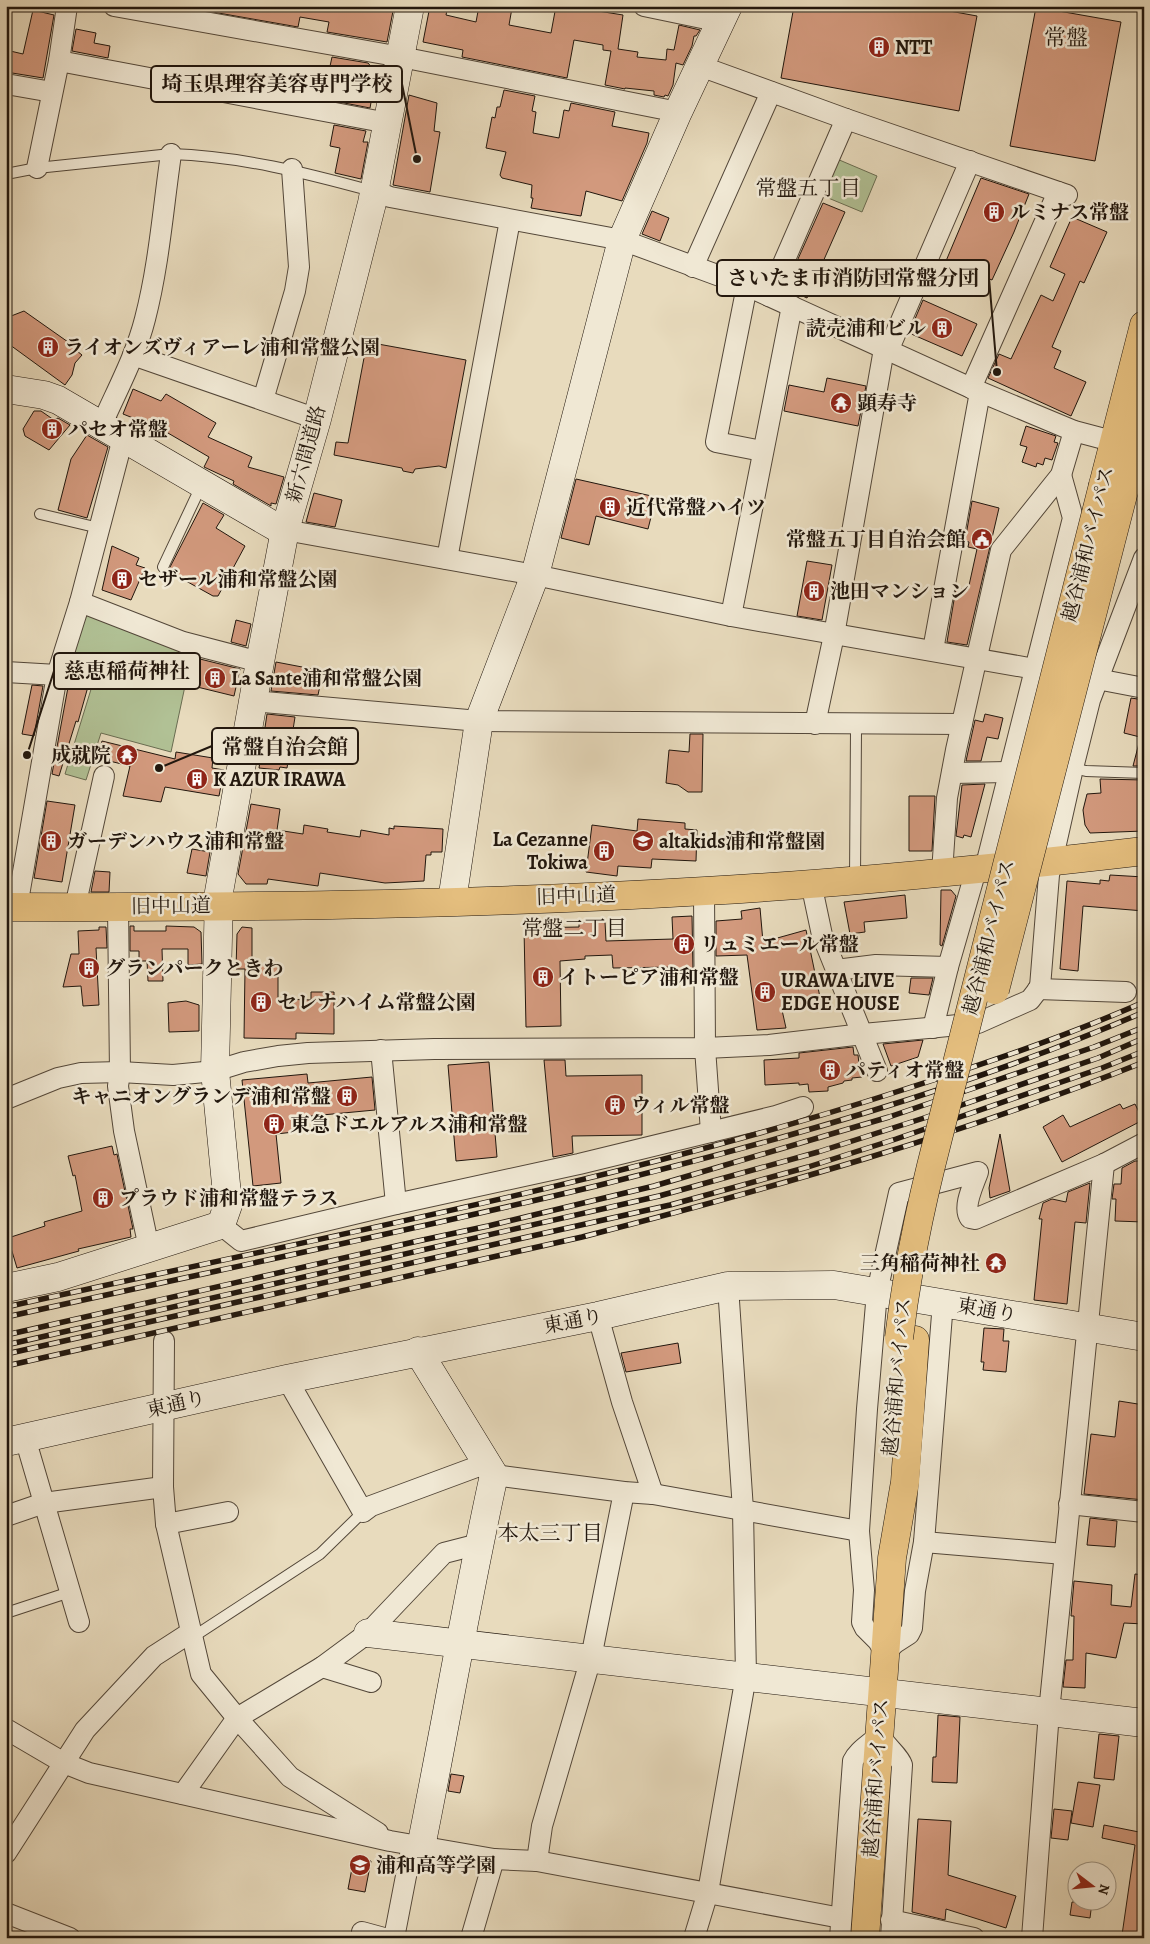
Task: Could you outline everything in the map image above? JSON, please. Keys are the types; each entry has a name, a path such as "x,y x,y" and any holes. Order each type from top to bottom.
{"main road":[{"name":"越谷浦和バイパス","path":"1130,446 1144,324"},
{"name":"越谷浦和バイパス","path":"865,1938 892,1558 905,1482 915,1340 933,1238 1114,488 1130,446 1144,394"},
{"name":"旧中山道","path":"12,907 218,906 452,901 704,891 855,881 1144,851"}],"street":[{"path":"37,168 59,61 66,6"},
{"path":"114,6 135,8 400,57 678,112"},
{"name":"新六間道路","path":"221,1225 228,1205 215,1072 218,906 253,701 285,530 375,191 410,6"},
{"path":"452,901 479,721 535,575 622,240 678,112 724,14 644,6"},
{"path":"59,61 388,123"},
{"path":"700,66 846,120 1063,194 976,390 933,650"},
{"path":"6,84 52,92"},
{"path":"693,267 771,92"},
{"path":"769,296 846,120"},
{"path":"12,907 57,675 80,602 99,528 113,431 133,355 145,320 153,279 171,154"},
{"path":"816,724 886,350 970,161"},
{"path":"263,400 296,291 298,275 297,235 292,169"},
{"path":"375,191 390,197 622,240 747,286 976,390 1074,430 1130,446"},
{"path":"447,559 510,220"},
{"path":"747,286 716,442 762,451"},
{"path":"732,616 762,451 792,306"},
{"path":"133,355 316,419"},
{"path":"7,387 58,400 276,527 285,530 535,575 834,635 933,650 1035,669"},
{"path":"942,873 947,798 1002,550 1061,475 1074,430"},
{"path":"934,1028 948,967 1009,772 1073,518 1061,475"},
{"path":"6,1099 58,1078 73,1075 102,1071 172,1075 215,1072 244,1062 308,1053 381,1050 705,1048 769,1045 978,1022 1030,1000 1038,990 1049,875 1090,700 1144,558"},
{"path":"80,602 183,642 260,662"},
{"path":"6,672 57,675"},
{"path":"1097,679 1144,688"},
{"path":"253,701 479,721 962,724"},
{"path":"952,773 1009,772"},
{"path":"76,907 104,776"},
{"path":"811,883 822,935 877,1071"},
{"path":"704,891 705,1048 711,1132"},
{"path":"118,907 120,1072 118,1086 124,1132 149,1248"},
{"path":"836,970 876,965 948,967"},
{"path":"1038,990 1126,992"},
{"path":"381,1050 396,1204"},
{"path":"6,1288 58,1277 221,1225 241,1241 396,1204 505,1182 776,1116 803,1107"},
{"path":"943,1302 924,1542 915,1591 912,1628 909,1634 895,1643 885,1653 862,1622 864,1590 859,1531 877,1292 899,1193 978,1172 967,1207 970,1218 975,1219 1104,1164 1144,1143"},
{"path":"1032,1938 1048,1712 1104,1164"},
{"name":"東通り","path":"16,1440 287,1379 598,1316 728,1286 834,1285 1144,1337"},
{"path":"694,1938 708,1892 746,1676 743,1510 728,1286"},
{"path":"598,1316 622,1402 653,1494"},
{"path":"164,1341 163,1488 166,1524 201,1674 237,1718 290,1777 390,1841"},
{"path":"394,1938 417,1846 461,1643 490,1469 418,1351"},
{"path":"287,1379 363,1512 371,1506 490,1469 624,1492 653,1494 859,1531"},
{"path":"16,1440 44,1503 79,1622"},
{"path":"6,1516 44,1503 163,1488"},
{"path":"537,1861 542,1826 591,1658 624,1492"},
{"path":"1069,1504 1144,1512"},
{"path":"166,1524 228,1512"},
{"path":"924,1542 1064,1554"},
{"path":"183,1794 237,1718 322,1667 368,1633 444,1552 479,1544"},
{"path":"368,1633 1144,1723"},
{"path":"6,1853 85,1730 154,1656 185,1636 191,1635"},
{"path":"322,1667 371,1682"},
{"path":"6,1729 64,1764 89,1773 390,1841 494,1858 537,1861 841,1918"},
{"path":"840,1938 853,1761 856,1755 870,1745 879,1735 885,1744 899,1757 902,1765 891,1929 974,1938"},
{"path":"471,1938 494,1858"},
{"path":"6,1913 70,1938"},
{"path":"362,1932 384,1938"}],"lane":[{"path":"6,174 37,168 171,154 214,156 292,169 375,191"},
{"path":"163,567 202,484"},
{"path":"40,514 99,528"},
{"path":"855,881 856,730"},
{"path":"1073,768 1086,771 1144,773"},
{"path":"191,1635 196,1635 320,1554 363,1512"},
{"path":"6,1613 70,1592"}],"green space":[{"path":"837,159 877,176 862,212 821,195"},
{"path":"82,610 192,653 171,752 101,733 86,780 65,774 96,673 69,663"}],"building":[{"path":"208,6 394,6 387,42 327,32 329,22 300,17 298,27 207,11"},
{"path":"430,6 448,6 446,15 476,22 479,6 512,8 509,25 551,33 556,6 599,6 598,11 623,15 618,49 638,52 637,57 666,60 667,49 674,50 679,25 700,30 694,36 692,46 683,65 676,63 673,85 668,96 665,95 664,97 654,95 654,91 625,89 605,85 611,51 603,50 603,45 574,40 567,78 462,57 463,50 423,42"},
{"name":"NTT","path":"794,6 922,6 977,16 959,111 781,78"},
{"path":"1036,7 1121,22 1095,161 1010,146"},
{"path":"33,10 54,15 43,78 6,72 6,50 23,54"},
{"path":"76,29 96,33 94,43 110,46 108,58 72,51"},
{"path":"332,57 368,63 374,70 376,75 370,108 298,94 300,81 326,85"},
{"path":"504,90 535,96 532,111 536,112 533,133 559,138 564,110 569,111 571,103 615,112 612,126 649,133 647,143 622,201 586,191 581,216 531,208 533,198 531,198 532,185 502,178 500,175 506,152 486,148 492,117 495,118 497,107 500,107"},
{"path":"409,95 437,103 434,131 440,132 430,192 393,185"},
{"path":"334,125 366,131 363,142 368,142 361,179 335,173 340,148 330,146"},
{"name":"ルミナス常盤","path":"981,178 1029,194 992,280 946,261"},
{"path":"823,203 845,212 807,298 785,288"},
{"path":"652,211 669,218 660,241 642,234"},
{"path":"1072,217 1107,232 1084,283 1080,281 1052,347 1061,351 1054,368 1086,382 1071,416 988,378 999,354 1011,359 1041,295 1053,301 1065,274 1050,267"},
{"name":"読売浦和ビル","path":"923,300 977,324 962,356 909,333"},
{"name":"ライオンズヴィアーレ浦和常盤公園","path":"24,311 78,349 77,351 82,355 75,363 72,375 65,385 6,342 6,318"},
{"path":"367,342 466,360 446,468 439,466 415,469 413,473 403,471 402,468 334,455 336,442 348,443"},
{"path":"827,378 866,386 858,426 784,411 789,385 824,392"},
{"path":"133,389 161,401 166,394 216,423 208,437 252,457 248,467 284,477 276,504 271,503 271,506 233,484 234,481 204,467 209,457 144,419 143,422 123,414"},
{"name":"パセオ常盤","path":"34,411 41,411 54,420 58,418 70,425 49,450 25,436 23,429"},
{"path":"1026,426 1056,436 1054,442 1058,443 1052,460 1045,458 1043,465 1037,463 1036,467 1022,462 1027,447 1020,445"},
{"path":"87,435 108,447 87,518 58,510 71,459"},
{"name":"近代常盤ハイツ","path":"576,479 656,497 648,529 596,516 589,545 561,538"},
{"path":"314,493 342,500 335,527 306,522"},
{"path":"972,501 999,508 967,645 947,642 956,588 968,590 977,549 968,547 969,542 965,541"},
{"path":"203,503 224,515 216,528 245,546 218,596 213,596 168,571"},
{"name":"セザール浦和常盤公園","path":"112,546 139,558 136,565 145,568 131,600 102,590"},
{"name":"池田マンション","path":"807,561 832,565 822,620 797,616"},
{"path":"236,620 251,624 246,646 231,642"},
{"name":"La Sante浦和常盤公園","path":"196,658 240,669 234,696 189,685"},
{"path":"276,662 323,671 318,695 271,691"},
{"path":"71,671 91,676 78,722 76,721 59,776 52,774"},
{"path":"32,685 43,686 34,736 22,734"},
{"path":"1131,698 1144,700 1144,738 1124,733"},
{"path":"267,714 295,717 287,768 280,767 279,770 259,768"},
{"path":"985,714 1003,718 998,739 987,737 981,761 966,761 975,720 983,722"},
{"path":"690,734 703,734 702,792 688,792 678,785 666,783 669,750 689,752"},
{"path":"102,741 175,759 176,752 213,758 212,768 224,770 219,796 165,787 161,802 123,796 130,766 97,758"},
{"path":"1139,743 1144,744 1144,766 1133,766"},
{"path":"1100,779 1144,780 1144,831 1090,833 1085,825 1083,810 1087,794 1101,793"},
{"path":"985,784 971,837 964,835 963,838 956,836 962,785"},
{"path":"909,796 935,796 932,851 909,851"},
{"name":"ガーデンハウス浦和常盤","path":"47,801 75,805 62,882 34,878"},
{"path":"251,804 280,809 277,830 303,834 304,825 328,829 327,832 360,837 361,830 389,835 389,828 394,829 394,826 443,829 442,852 431,852 431,855 426,855 424,881 385,883 320,873 318,886 268,879 267,884 246,884 238,874"},
{"path":"638,819 685,823 685,829 697,830 696,861 652,859 651,868 618,866 617,876 586,872 592,825 637,831"},
{"path":"192,849 210,852 206,876 187,873"},
{"path":"95,871 110,872 109,892 91,892"},
{"path":"1110,875 1144,877 1144,911 1083,906 1078,971 1060,969 1067,881 1100,884 1100,880 1109,881"},
{"path":"941,890 951,890 956,896 942,946 940,945"},
{"path":"905,895 907,918 864,922 865,932 850,934 844,902"},
{"path":"760,908 763,942 806,930 821,1002 782,1010 786,1028 757,1030 747,955 716,956 716,921 742,919 741,911"},
{"path":"692,916 693,971 674,971 673,967 613,968 612,955 585,956 585,959 560,961 561,1026 526,1027 524,928 579,927 579,922 605,922 606,941 673,939 672,917"},
{"path":"130,926 134,926 134,931 166,931 166,926 194,927 201,932 202,964 188,965 188,949 162,949 163,981 148,981 147,961 139,961 139,951 130,951"},
{"name":"グランパークときわ","path":"99,927 106,927 107,948 96,948 99,1005 83,1006 81,986 63,987 71,954 79,954 78,931 99,930"},
{"path":"242,927 252,928 252,965 278,965 278,999 311,1000 311,992 334,992 334,1034 296,1033 296,1039 244,1038 245,969 236,969 237,934"},
{"path":"911,978 933,978 929,995 909,993"},
{"path":"186,1001 199,1005 199,1031 169,1032 168,1003"},
{"path":"923,1040 918,1057 891,1066 883,1044"},
{"name":"パティオ常盤","path":"853,1047 854,1055 858,1055 859,1064 861,1064 862,1077 852,1078 852,1080 828,1087 828,1091 809,1092 808,1084 799,1085 799,1083 765,1085 764,1060 799,1058 799,1053"},
{"path":"544,1060 565,1060 566,1076 642,1075 642,1135 572,1136 573,1153 553,1157"},
{"path":"489,1062 497,1157 456,1161 448,1065"},
{"name":"東急ドエルアルス浦和常盤","path":"307,1074 308,1083 372,1077 375,1110 301,1117 303,1131 276,1134 281,1183 253,1186 242,1080"},
{"path":"1120,1104 1123,1109 1135,1104 1143,1120 1062,1162 1043,1127 1063,1115 1070,1127"},
{"path":"1000,1134 1010,1191 990,1198 989,1188"},
{"path":"112,1146 114,1155 117,1154 133,1229 130,1229 131,1237 78,1249 79,1251 17,1268 8,1238 45,1226 44,1222 82,1211 75,1175 73,1176 68,1156"},
{"path":"1135,1161 1141,1161 1140,1203 1144,1203 1144,1222 1115,1221 1116,1199 1112,1199 1114,1184 1121,1184 1122,1168"},
{"path":"1090,1183 1086,1223 1075,1222 1067,1304 1034,1300 1042,1219 1039,1219 1043,1203 1052,1199 1066,1202 1068,1192"},
{"path":"984,1328 1004,1329 1003,1341 1009,1341 1006,1372 983,1370 984,1362 981,1362"},
{"path":"678,1343 681,1363 626,1372 621,1353"},
{"path":"1119,1401 1144,1405 1144,1461 1141,1482 1144,1483 1144,1500 1084,1494 1091,1434 1115,1437"},
{"path":"1090,1518 1117,1521 1115,1547 1087,1545"},
{"path":"1135,1574 1144,1575 1144,1624 1124,1623 1116,1658 1086,1653 1085,1688 1063,1687 1066,1660 1073,1660 1074,1616 1071,1616 1074,1581 1112,1585 1111,1605 1131,1607"},
{"path":"938,1715 960,1717 957,1783 932,1782 933,1757 936,1757"},
{"path":"1099,1734 1119,1736 1114,1780 1094,1778"},
{"path":"451,1774 464,1776 460,1793 448,1791"},
{"path":"1078,1782 1100,1785 1093,1827 1071,1823"},
{"path":"1054,1809 1072,1811 1068,1840 1051,1838"},
{"path":"918,1819 951,1821 948,1875 1016,1896 1006,1928 946,1909 945,1920 912,1912"},
{"path":"1104,1825 1144,1833 1144,1938 1122,1935 1135,1845 1102,1838"},
{"path":"354,1858 371,1861 365,1892 348,1889"},
{"path":"1070,1912 1091,1912 1090,1918 1070,1915"}],"railway":[{"path":"6,1307 452,1210 674,1156 784,1126 893,1093 1020,1051 1144,1002"},
{"path":"6,1317 375,1237 596,1186 735,1150 805,1131 942,1088 1010,1065 1144,1012"},
{"path":"6,1335 488,1226 654,1186 889,1117 1094,1047 1144,1027"},
{"path":"6,1345 659,1196 818,1152 924,1118 1098,1058 1144,1038"},
{"path":"6,1354 670,1205 808,1167 896,1139 1102,1068 1144,1051"},
{"path":"6,1366 582,1237 795,1179 936,1137 1144,1062"}],"place":[{"name":"NTT","path":"879,47"},
{"name":"埼玉県理容美容専門学校","path":"417,159"},
{"name":"ルミナス常盤","path":"994,212"},
{"name":"読売浦和ビル","path":"942,328"},
{"name":"ライオンズヴィアーレ浦和常盤公園","path":"48,347"},
{"name":"さいたま市消防団常盤分団","path":"997,372"},
{"name":"顕寿寺","path":"841,403"},
{"name":"パセオ常盤","path":"52,429"},
{"name":"近代常盤ハイツ","path":"610,507"},
{"name":"常盤五丁目自治会館","path":"982,539"},
{"name":"セザール浦和常盤公園","path":"122,579"},
{"name":"池田マンション","path":"814,591"},
{"name":"La Sante浦和常盤公園","path":"215,678"},
{"name":"慈恵稲荷神社","path":"27,755"},
{"name":"成就院","path":"127,755"},
{"name":"常盤自治会館","path":"159,768"},
{"name":"K AZUR IRAWA","path":"197,779"},
{"name":"ガーデンハウス浦和常盤","path":"51,841"},
{"name":"altakids浦和常盤園","path":"643,841"},
{"name":"La Cezanne Tokiwa","path":"604,851"},
{"name":"リュミエール常盤","path":"684,944"},
{"name":"グランパークときわ","path":"89,968"},
{"name":"イトーピア浦和常盤","path":"543,977"},
{"name":"URAWA LIVE EDGE HOUSE","path":"765,992"},
{"name":"セレナハイム常盤公園","path":"261,1002"},
{"name":"パティオ常盤","path":"830,1070"},
{"name":"キャニオングランデ浦和常盤","path":"347,1096"},
{"name":"ウィル常盤","path":"615,1105"},
{"name":"東急ドエルアルス浦和常盤","path":"274,1124"},
{"name":"プラウド浦和常盤テラス","path":"103,1198"},
{"name":"三角稲荷神社","path":"996,1263"},
{"name":"浦和高等学園","path":"360,1865"}],"district":[{"name":"常盤","path":"1066,38"},
{"name":"常盤五丁目","path":"808,188"},
{"name":"常盤二丁目","path":"574,928"},
{"name":"本太三丁目","path":"550,1533"}]}
